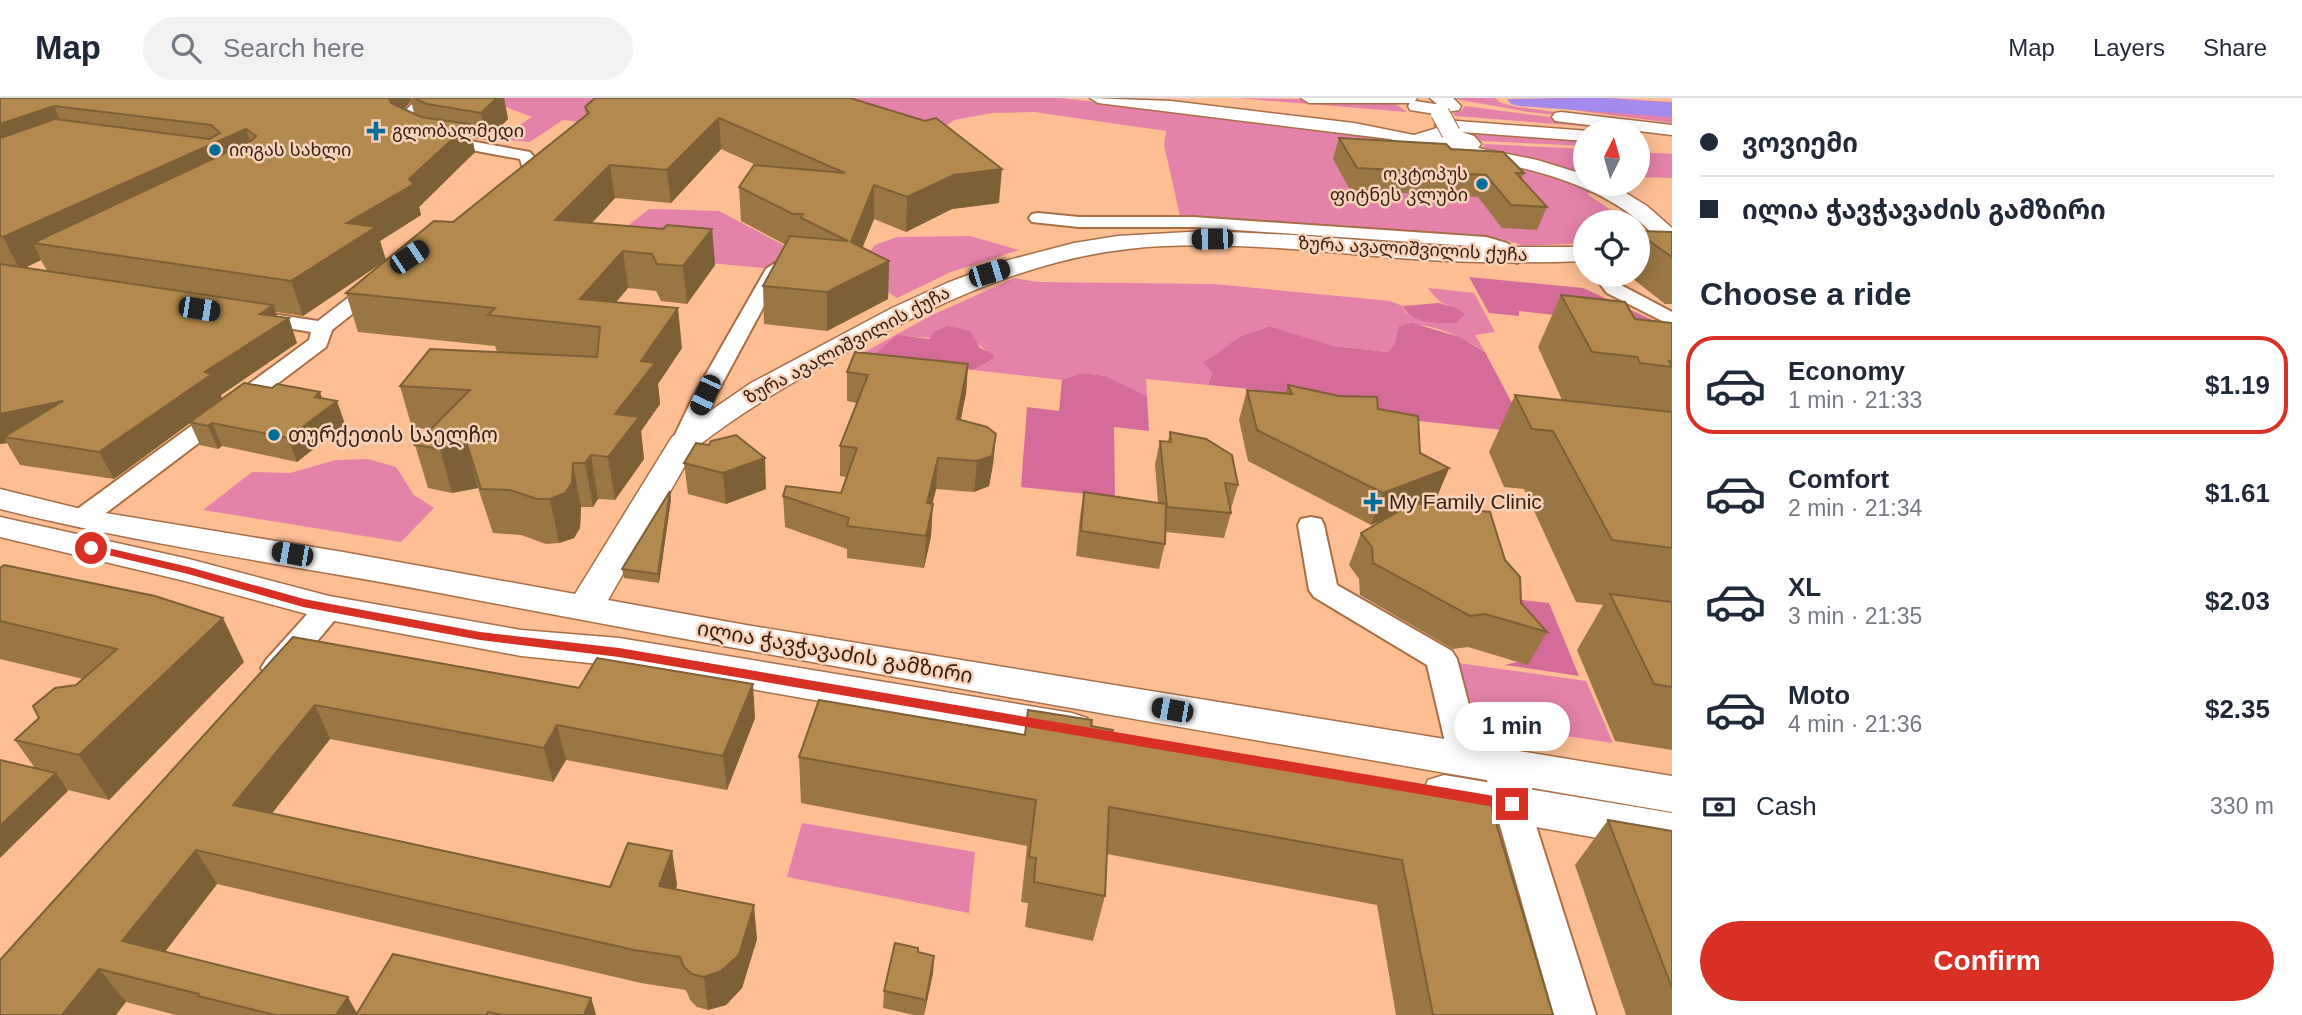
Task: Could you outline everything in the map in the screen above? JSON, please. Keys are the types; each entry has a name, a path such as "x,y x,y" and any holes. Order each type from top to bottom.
{"main road":[{"path":"1098,98 1393,135 1573,147"},
{"path":"1154,98 1573,134"},
{"path":"1219,98 1573,128"},
{"path":"1309,98 1468,104"},
{"path":"1427,136 1430,103"},
{"path":"1430,103 1460,141 1573,178"},
{"path":"1529,114 1672,130"},
{"path":"1650,134 1672,136"},
{"path":"1650,141 1672,142"},
{"path":"1616,196 1638,210 1668,243 1650,247"},
{"name":"ზურა ავალიშვილის ქუჩა","path":"585,607 683,443 733,407 914,306 989,273 1064,253 1122,243 1212,239 1517,257 1573,255"},
{"name":"ილია ჭავჭავაძის გამზირი","path":"0,499 81,519 585,607 1493,776 1672,832"},
{"name":"ილია ჭავჭავაძის გამზირი","path":"0,527 189,570 326,613 521,643 645,657 1493,776 1672,794"}],"street":[{"path":"425,98 410,114 405,127 428,138 518,152 529,158 531,170 497,196"},
{"path":"1038,218 1079,222 1194,222 1486,242 1517,257"},
{"path":"1650,253 1668,243"},
{"path":"683,443 705,395 775,270"},
{"path":"81,519 319,343 323,328 388,275"},
{"path":"1612,287 1672,320"},
{"path":"240,315 323,328"},
{"path":"1311,525 1324,590 1441,660 1493,776 1575,1015"},
{"path":"257,689 326,613"}],"shaded area":[{"path":"477,98 660,98 587,123 563,120 530,142 498,139 532,117 506,107 467,106"},
{"path":"691,98 1061,98 1383,135 1534,171 1573,185 1573,196 1590,196 1611,210 1573,210 1573,244 1524,246 1503,239 1438,233 1180,216 1164,145 1166,131 1034,112 992,113 954,120 936,133"},
{"path":"1237,98 1391,101 1407,112"},
{"path":"1449,98 1495,98 1501,103 1518,107 1606,119 1529,112"},
{"path":"1535,98 1610,98 1672,102 1672,107"},
{"path":"1535,105 1672,115 1672,123"},
{"path":"1465,106 1573,120 1573,125 1455,116 1453,113 1461,111"},
{"path":"1459,132 1573,138 1573,145 1482,141"},
{"path":"1484,144 1573,148 1573,172 1483,147"},
{"path":"1650,153 1672,154 1672,178 1650,177"},
{"path":"649,209 719,211 789,248 775,269 566,250 589,236 629,225"},
{"path":"970,236 1019,250 951,272 897,298 849,266 864,259 875,245 897,237"},
{"path":"1469,277 1583,288 1672,329 1519,311 1519,316 1489,313"},
{"path":"1015,278 1037,282 1214,284 1390,301 1403,306 1406,313 1456,323 1464,314 1441,302 1428,288 1474,293 1495,332 1475,335 1485,352 1466,340 1432,327 1399,326 1394,344 1388,352 1332,346 1268,326 1240,337 1204,362 1212,373 1208,385 1146,379 1147,396 1106,376 1080,373 1062,380 973,370 995,358 973,340 897,336 877,352 892,362 854,358 930,316"},
{"path":"1439,303 1465,314 1456,323 1434,323 1413,317 1403,306"},
{"path":"1412,323 1460,337 1485,352 1512,403 1672,448 1419,421 1250,389 1208,385 1212,373 1203,362 1240,337 1268,326 1333,346 1388,352 1394,344 1399,326"},
{"path":"948,326 970,331 980,348 993,354 995,358 973,370 892,362 876,353 897,335 929,339 934,332"},
{"path":"1080,373 1106,376 1147,396 1149,431 1114,427 1115,497 1021,487 1027,407 1059,411 1062,380"},
{"path":"368,459 396,467 414,495 434,508 401,542 203,510 252,472 290,473 336,460"},
{"path":"1514,599 1549,603 1579,676 1505,665 1521,661"},
{"path":"1458,663 1586,681 1613,743 1477,723"},
{"path":"802,823 975,852 969,913 787,877"}],"building":[{"path":"0,98 389,98 391,103 421,117 469,124 409,179 414,184 347,223 376,227 291,281 33,243 251,141 256,136 246,129 3,237 0,236 0,138 55,119 209,139 220,133 211,125 54,106 0,124"},
{"path":"414,98 497,98 481,113 427,104"},
{"path":"595,98 850,98 925,121 936,118 1002,169 954,175 907,197 874,185 851,242 889,261 827,292 763,286 790,236 848,241 801,218 803,214 793,214 739,187 754,165 845,173 719,118 667,170 610,165 555,220 663,229 667,225 712,229 683,266 657,264 652,254 623,251 580,299 678,308 641,361 655,363 615,414 639,417 608,457 591,455 585,463 573,463 572,483 565,493 550,499 537,499 510,490 481,489 467,444 440,449 415,445 470,390 400,386 430,349 597,357 600,327 488,315 495,308 346,293 434,221 453,222 589,113 585,107"},
{"path":"1339,138 1446,144 1451,149 1503,152 1524,173 1516,173 1547,207 1511,205 1486,175 1357,168"},
{"path":"1650,231 1672,232 1672,257 1650,241"},
{"path":"0,264 273,305 260,314 289,318 205,372 212,374 99,452 4,437 63,401 0,414"},
{"path":"1561,295 1625,302 1635,319 1672,323 1672,362 1669,361 1672,367 1640,363 1637,357 1592,352"},
{"path":"855,352 968,364 957,419 987,427 996,434 992,456 977,461 938,458 927,503 933,504 926,536 847,526 849,518 783,496 786,486 841,493 857,448 840,446 868,375 847,372"},
{"path":"244,383 272,388 277,384 320,392 315,397 337,401 288,438 212,423 208,426 190,422"},
{"path":"1288,385 1339,396 1377,397 1378,409 1418,416 1420,453 1449,468 1383,493 1257,430 1247,390 1292,394"},
{"path":"1515,395 1672,412 1672,548 1612,540 1553,431 1532,429"},
{"path":"1170,432 1206,439 1232,455 1238,485 1225,483 1231,513 1167,507 1160,441 1171,442"},
{"path":"736,435 765,458 723,473 684,463 696,443 709,445 711,441"},
{"path":"670,491 658,574 622,569"},
{"path":"1084,492 1166,504 1165,544 1081,531"},
{"path":"1413,503 1490,512 1505,560 1520,577 1521,603 1547,632 1485,614 1470,616 1373,563 1372,547 1361,533"},
{"path":"4,565 155,596 223,618 79,755 15,740 39,718 33,706 55,688 76,685 117,649 0,621 0,568"},
{"path":"1610,594 1672,602 1672,687 1654,684"},
{"path":"293,637 579,688 597,658 753,684 723,756 557,725 544,748 315,705 233,805 610,887 628,843 672,851 659,886 754,905 739,955 721,971 704,977 692,974 684,967 680,957 634,950 196,850 122,941 348,997 336,1015 275,1015 99,969 62,1015 0,1015 0,960"},
{"path":"819,700 1025,735 1028,710 1092,720 1091,726 1113,730 1112,735 1489,799 1553,1015 1433,1015 1402,860 1109,807 1105,896 1034,882 1036,858 1029,857 1036,800 799,757"},
{"path":"0,760 56,773 0,826"},
{"path":"1608,820 1672,831 1672,988"},
{"path":"895,943 918,948 918,952 934,956 926,1000 884,991"},
{"path":"393,954 591,998 584,1015 503,1015 488,1012 486,1015 356,1015"}],"waterway":[{"path":"1519,99 1672,110"}],"place":[{"name":"გლობალმედი","path":"376,131"},
{"name":"იოგას სახლი","path":"215,150"},
{"name":"ოკტოპუს ფიტნეს კლუბი","path":"1482,184"},
{"name":"თურქეთის საელჩო","path":"274,435"},
{"name":"My Family Clinic","path":"1373,502"}],"route":[{"path":"91,548 189,570 303,603 480,636 521,643 619,652 1512,804"}]}
